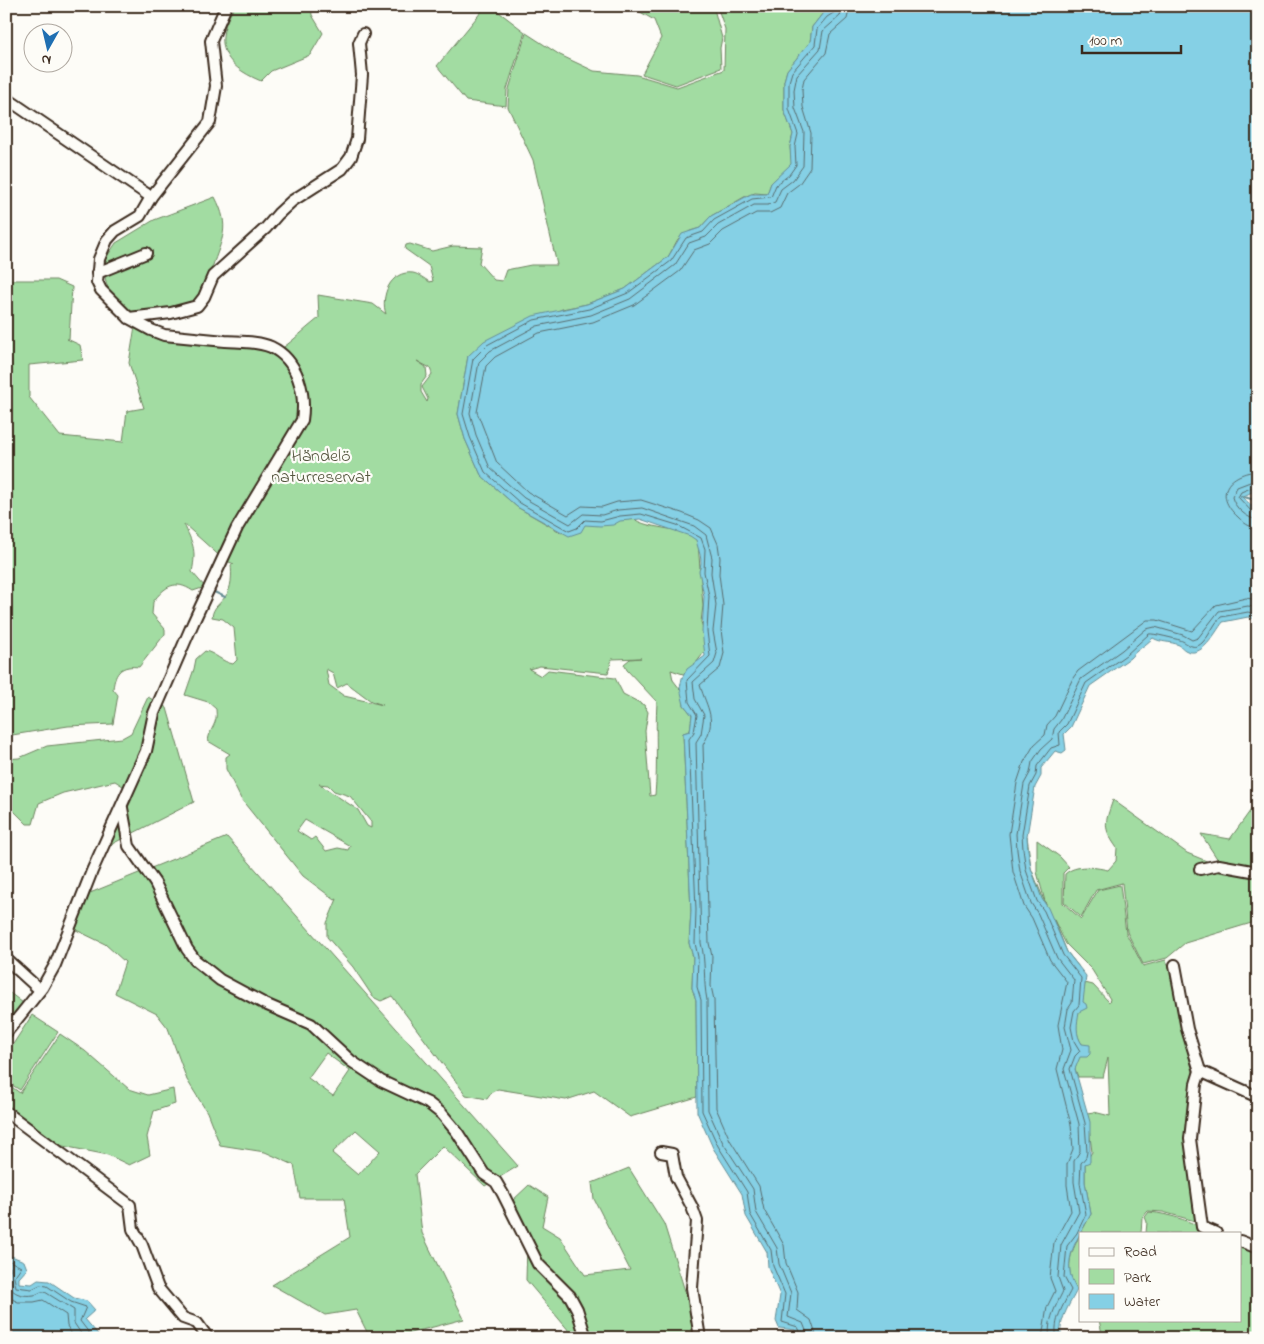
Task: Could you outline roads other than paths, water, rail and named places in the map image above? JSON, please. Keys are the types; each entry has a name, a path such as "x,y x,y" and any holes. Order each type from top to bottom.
{"street":[{"path":"6,1034 40,990 55,965 92,871 146,751 154,713 209,589 237,528 302,420 304,405 302,389 295,370 286,357 272,348 254,343 164,334 151,330 129,318 106,296 97,277 99,259 107,240 115,231 140,216 151,197 210,122 216,86 211,41 226,6"},
{"path":"129,318 186,310 198,306 213,276 266,228 278,214 292,201 342,170 351,158 357,139 362,75 359,43 362,34"},
{"path":"6,98 151,197"},
{"path":"97,277 146,253"},
{"path":"122,807 129,846 155,883 187,949 195,960 220,980 265,1004 311,1024 319,1029 342,1054 358,1066 381,1081 428,1103 442,1114 457,1132 484,1174 496,1182 504,1194 538,1264 570,1296 577,1309 586,1338"},
{"path":"1200,869 1219,865 1252,871"},
{"path":"6,959 40,990"},
{"path":"1176,965 1187,1029 1200,1071 1196,1084 1190,1139 1202,1227 1214,1232"},
{"path":"1200,1071 1258,1097"},
{"path":"6,1112 130,1205 133,1229 142,1244 158,1288 183,1318 193,1320 208,1338"},
{"path":"661,1152 672,1154 676,1177 695,1214 696,1248 692,1288 700,1338"},
{"path":"1242,1242 1258,1248"}],"water":[{"path":"835,6 1258,6 1258,489 1242,497 1258,511 1258,620 1248,617 1223,622 1207,644 1197,651 1191,652 1185,650 1180,645 1153,638 1130,658 1090,686 1071,727 1064,734 1066,750 1062,753 1055,751 1041,768 1041,776 1035,787 1027,836 1031,868 1042,899 1048,908 1067,952 1086,976 1083,1002 1087,1008 1079,1012 1077,1028 1082,1044 1090,1045 1090,1054 1087,1057 1080,1057 1075,1069 1090,1122 1090,1162 1085,1164 1085,1182 1091,1214 1081,1232 1079,1232 1072,1250 1070,1269 1077,1290 1063,1319 1061,1326 1062,1338 799,1338 795,1330 779,1328 776,1321 780,1295 768,1267 767,1252 746,1216 742,1194 713,1148 697,1112 696,1000 692,988 693,957 689,943 691,911 683,733 690,731 692,715 684,705 680,688 682,678 687,669 705,656 702,631 704,596 699,571 701,559 696,540 690,536 640,519 620,521 613,525 585,525 581,532 569,536 517,507 481,475 465,439 458,414 468,356 484,341 533,316 587,304 625,289 668,257 682,234 700,228 711,216 751,194 767,194 771,183 791,164 790,147 793,134 784,110 784,81 787,70 810,42 812,27 823,13"},
{"path":"6,1254 24,1261 27,1269 19,1278 19,1283 32,1284 38,1280 49,1281 74,1298 87,1301 95,1310 85,1319 101,1338 6,1338"}],"waterway":[{"path":"1241,496 1258,501"},
{"path":"212,591 225,597"}],"park label":[{"name":"Händelö naturreservat","path":"321,467"}]}
